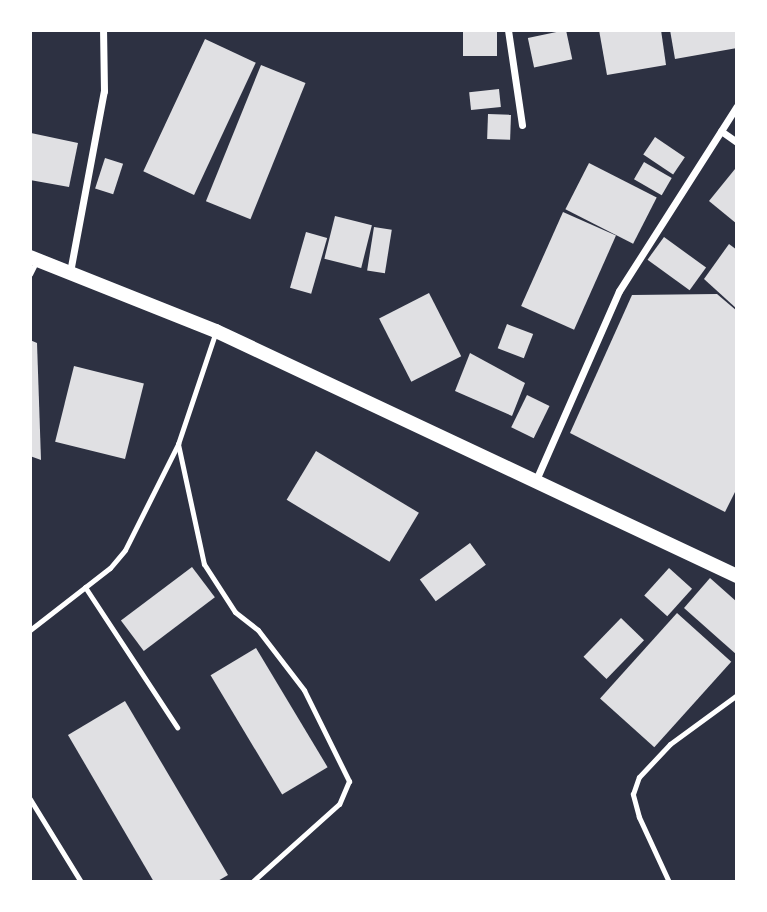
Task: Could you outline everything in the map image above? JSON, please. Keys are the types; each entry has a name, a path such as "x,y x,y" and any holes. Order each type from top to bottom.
{"main road":[{"path":"33,258 216,331 737,576"}],"street":[{"path":"69,272 104,91 103,30"},
{"path":"508,30 522,125"},
{"path":"536,480 619,291 737,106"},
{"path":"721,131 737,142"}],"lane":[{"path":"30,274 33,258"},
{"path":"30,630 85,587 125,550 178,444 216,331"},
{"path":"178,444 204,564 235,612 258,630 304,691 348,774 347,791 339,804 251,882"},
{"path":"85,587 177,727"},
{"path":"669,882 639,817 633,794 639,777 670,744 737,695"},
{"path":"30,799 81,882"}],"building":[{"path":"463,30 497,30 497,56 463,56"},
{"path":"566,30 572,59 534,67 528,38"},
{"path":"599,30 661,30 666,65 607,75"},
{"path":"670,30 737,30 737,48 675,59"},
{"path":"205,39 256,63 194,195 143,171"},
{"path":"261,65 306,83 250,219 206,201"},
{"path":"499,89 501,107 471,110 469,92"},
{"path":"488,114 511,115 510,140 487,139"},
{"path":"31,133 78,143 69,187 30,180"},
{"path":"655,137 685,157 673,175 643,154"},
{"path":"105,158 123,164 113,194 95,188"},
{"path":"644,162 672,178 662,195 634,179"},
{"path":"589,163 657,198 633,244 565,209"},
{"path":"735,169 737,171 737,224 709,201"},
{"path":"563,212 616,236 574,330 521,306"},
{"path":"335,216 372,225 361,268 324,259"},
{"path":"374,227 392,230 385,273 367,270"},
{"path":"306,232 327,238 311,294 290,288"},
{"path":"664,237 706,268 690,290 648,260"},
{"path":"729,244 737,250 737,309 704,279"},
{"path":"429,293 461,356 411,382 379,318"},
{"path":"717,294 737,311 737,488 725,512 570,433 632,295"},
{"path":"507,324 533,334 524,358 498,348"},
{"path":"30,340 37,343 41,460 30,456"},
{"path":"470,353 525,383 512,416 455,391"},
{"path":"74,366 144,383 125,459 55,442"},
{"path":"527,395 549,406 534,438 511,427"},
{"path":"316,451 419,513 390,562 287,500"},
{"path":"470,543 486,565 436,601 420,579"},
{"path":"192,567 215,597 144,651 121,621"},
{"path":"669,568 692,589 667,616 644,595"},
{"path":"710,578 737,602 737,655 684,608"},
{"path":"677,613 731,662 654,747 600,698"},
{"path":"621,618 644,640 607,679 583,657"},
{"path":"256,648 328,767 282,794 211,675"},
{"path":"125,701 228,875 216,882 154,882 68,735"}]}
